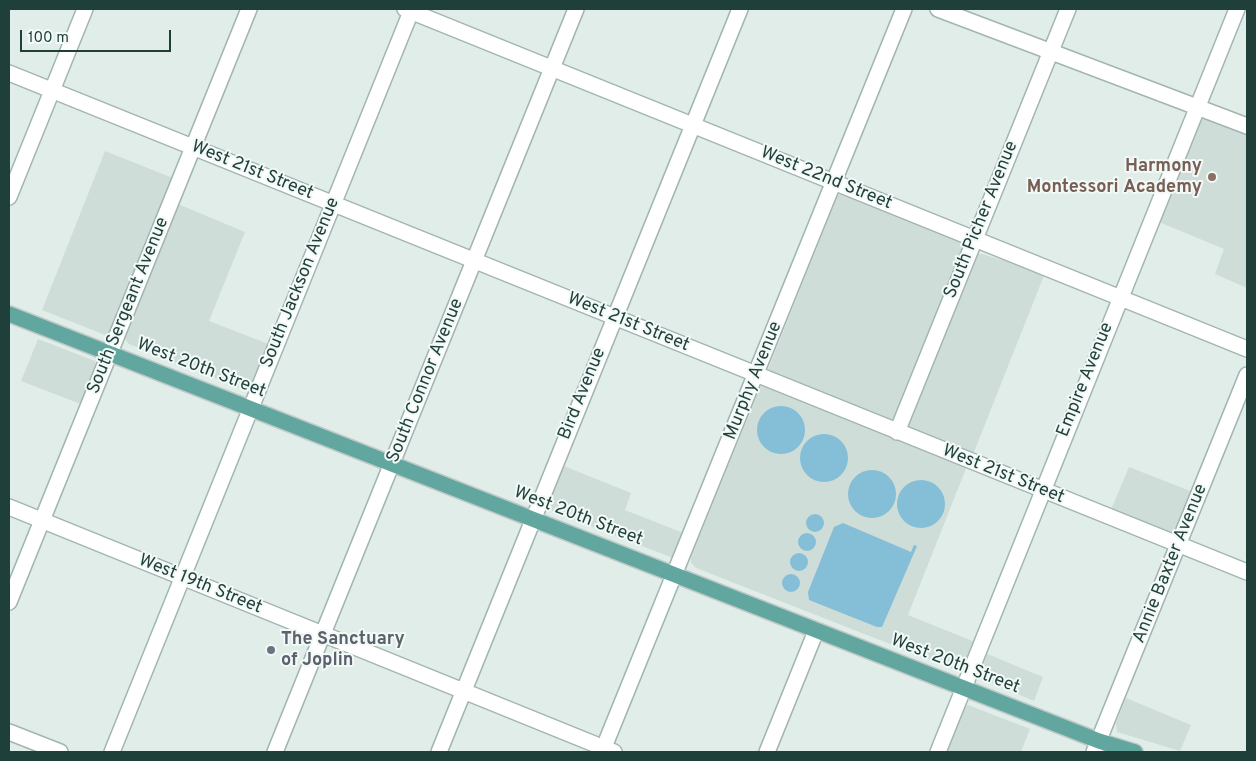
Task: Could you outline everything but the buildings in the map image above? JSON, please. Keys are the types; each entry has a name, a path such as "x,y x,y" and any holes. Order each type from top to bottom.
{"main road":[{"name":"West 20th Street","path":"9,314 964,689 1097,747 1135,752"}],"street":[{"path":"9,197 85,9"},
{"name":"South Sergeant Avenue","path":"9,602 249,9"},
{"name":"South Connor Avenue","path":"275,752 576,9"},
{"name":"Bird Avenue","path":"439,752 740,9"},
{"name":"Murphy Avenue","path":"607,751 674,575 904,9"},
{"path":"938,9 1247,126"},
{"name":"South Picher Avenue","path":"897,432 1068,9"},
{"name":"Empire Avenue","path":"938,752 1237,9"},
{"name":"West 22nd Street","path":"410,10 1247,349"},
{"name":"South Jackson Avenue","path":"112,752 334,204 410,10"},
{"name":"West 21st Street","path":"9,73 1247,572"},
{"name":"Annie Baxter Avenue","path":"1097,747 1247,375"},
{"name":"West 19th Street","path":"9,508 464,691 607,751"},
{"path":"767,752 816,631"},
{"path":"9,732 60,752"}],"shaded area":[{"name":"Harmony Montessori Academy","path":"1204,117 1247,133 1247,288 1215,274 1224,249 1159,222 1201,118"},
{"path":"105,151 173,178 111,334 105,335 42,310"},
{"path":"842,193 966,245 893,423 767,372 838,195"},
{"path":"178,204 245,232 209,321 271,345 250,389 245,390 129,344 125,339"},
{"path":"977,254 1045,273 972,457 907,429"},
{"path":"38,339 95,361 97,368 83,405 21,381"},
{"path":"764,384 967,466 908,615 975,642 963,669 957,670 895,646 696,568 691,563 691,557 760,388"},
{"path":"564,466 631,493 625,510 686,534 673,558 552,511 550,499"},
{"path":"1129,467 1193,492 1175,535 1110,512"},
{"path":"985,653 1043,677 1034,701 979,677 978,673"},
{"path":"1126,698 1191,725 1180,751 1117,732 1116,723"},
{"path":"968,705 1030,729 1021,752 946,752 963,709"}],"water":[{"path":"781,406 790,408 798,413 803,421 805,430 803,439 798,447 790,452 781,454 772,452 764,447 759,439 757,430 759,421 764,413 772,408"},
{"path":"824,434 833,436 841,441 846,449 848,458 846,467 841,475 833,480 824,482 815,480 807,475 802,467 800,458 802,449 807,441 815,436"},
{"path":"872,470 881,472 889,477 894,485 896,494 894,503 889,511 881,516 872,518 863,516 855,511 850,503 848,494 850,485 855,477 863,472"},
{"path":"921,480 930,482 938,487 943,495 945,504 943,513 938,521 930,526 921,528 912,526 904,521 899,513 897,504 899,495 904,487 912,482"},
{"path":"815,514 821,517 824,523 821,529 815,532 809,529 806,523 809,517"},
{"path":"843,523 911,552 914,545 917,546 882,627 877,627 809,600 808,592 834,527"},
{"path":"807,533 813,536 816,542 813,548 807,551 801,548 798,542 801,536"},
{"path":"799,553 805,556 808,562 805,568 799,571 793,568 790,562 793,556"},
{"path":"791,574 797,577 800,583 797,589 791,592 785,589 782,583 785,577"}],"place":[{"name":"Harmony Montessori Academy","path":"1212,177"},
{"name":"The Sanctuary of Joplin","path":"271,650"}]}
